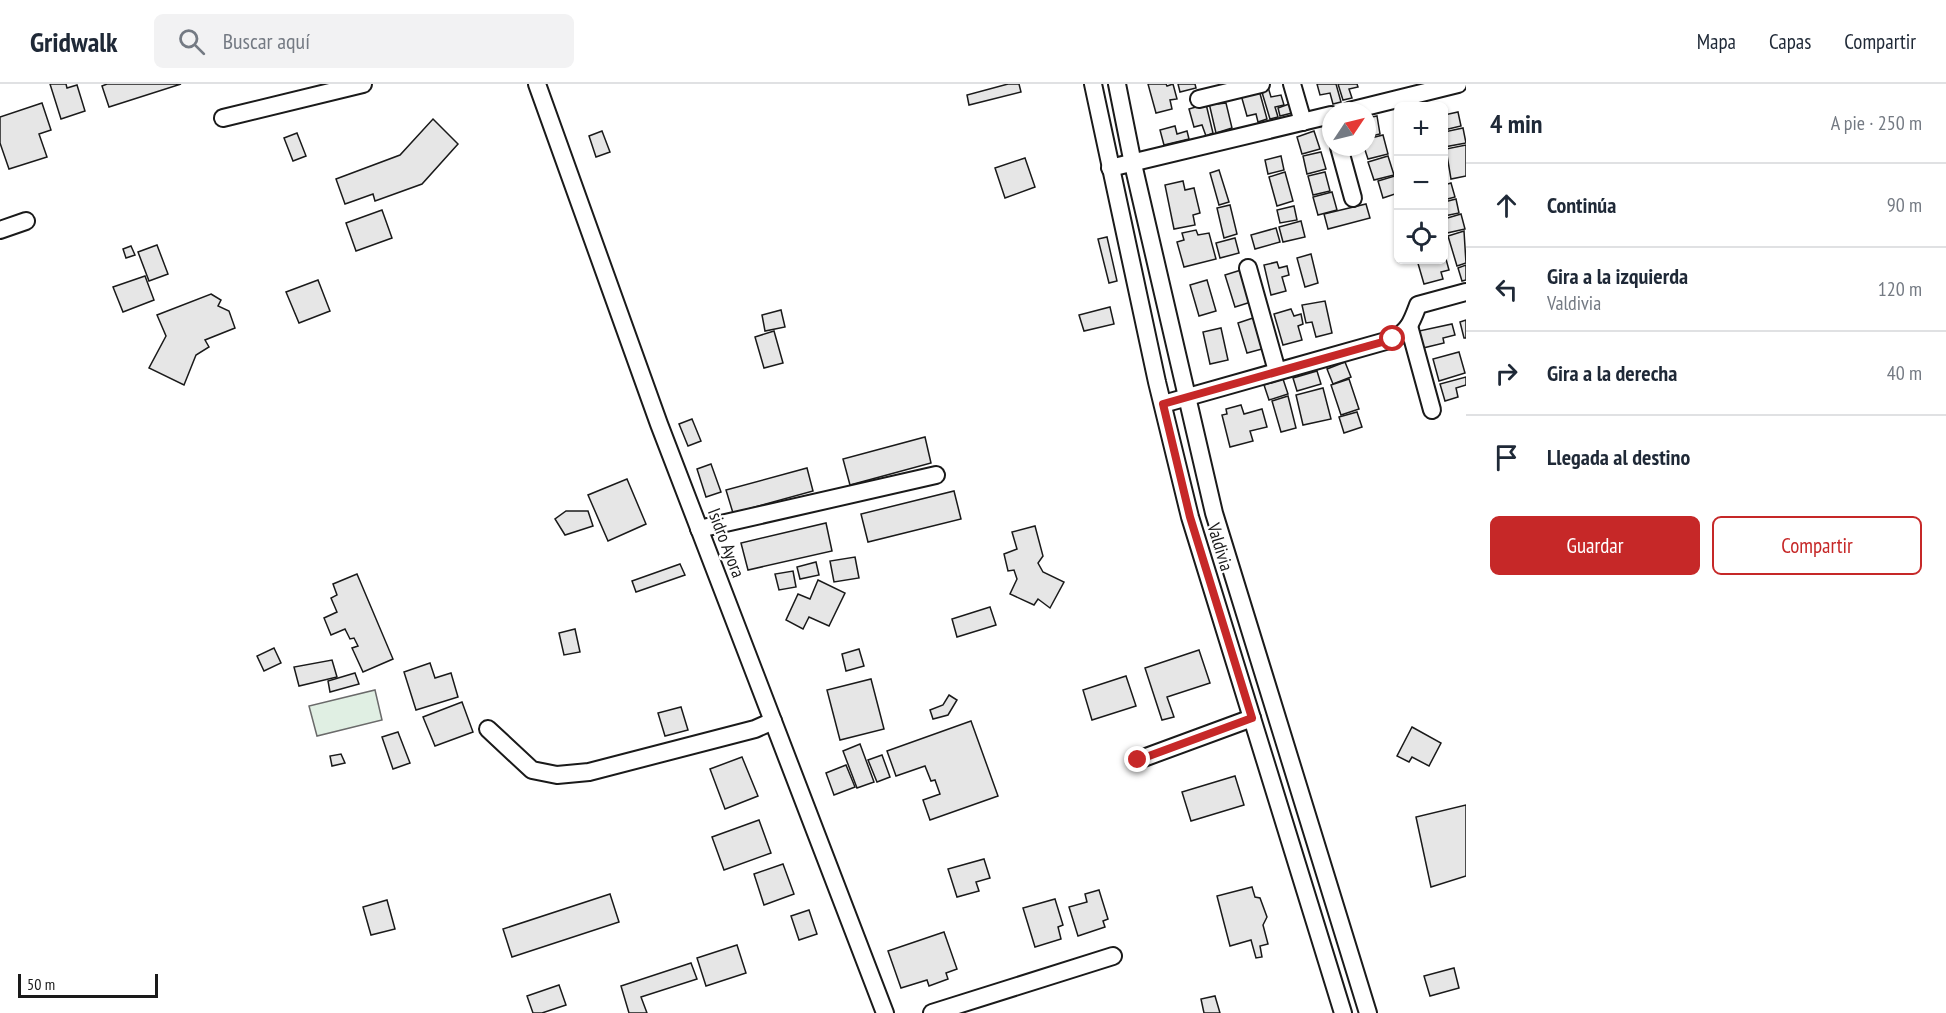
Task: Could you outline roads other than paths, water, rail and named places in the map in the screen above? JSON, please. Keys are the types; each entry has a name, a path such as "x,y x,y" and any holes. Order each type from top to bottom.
{"street":[{"path":"223,118 363,84"},
{"name":"Isidro Ayora","path":"537,84 659,424 885,1013"},
{"name":"Valdivia","path":"1093,84 1190,517 1344,1013"},
{"name":"Valdivia","path":"1117,84 1133,164 1214,513 1368,1013"},
{"path":"1199,99 1261,84"},
{"path":"1292,84 1302,122"},
{"path":"1376,104 1458,84"},
{"path":"1110,168 1322,117"},
{"path":"1341,156 1353,198"},
{"path":"0,230 26,221"},
{"path":"1248,268 1276,372"},
{"path":"1163,404 1393,339 1403,334 1410,326 1418,305 1466,292"},
{"path":"1410,326 1432,410"},
{"path":"699,529 936,475"},
{"path":"1138,760 1252,718"},
{"path":"488,729 532,770 557,775 589,772 754,729 773,721"},
{"path":"1285,824 1307,816"},
{"path":"932,1013 1113,956"}]}
